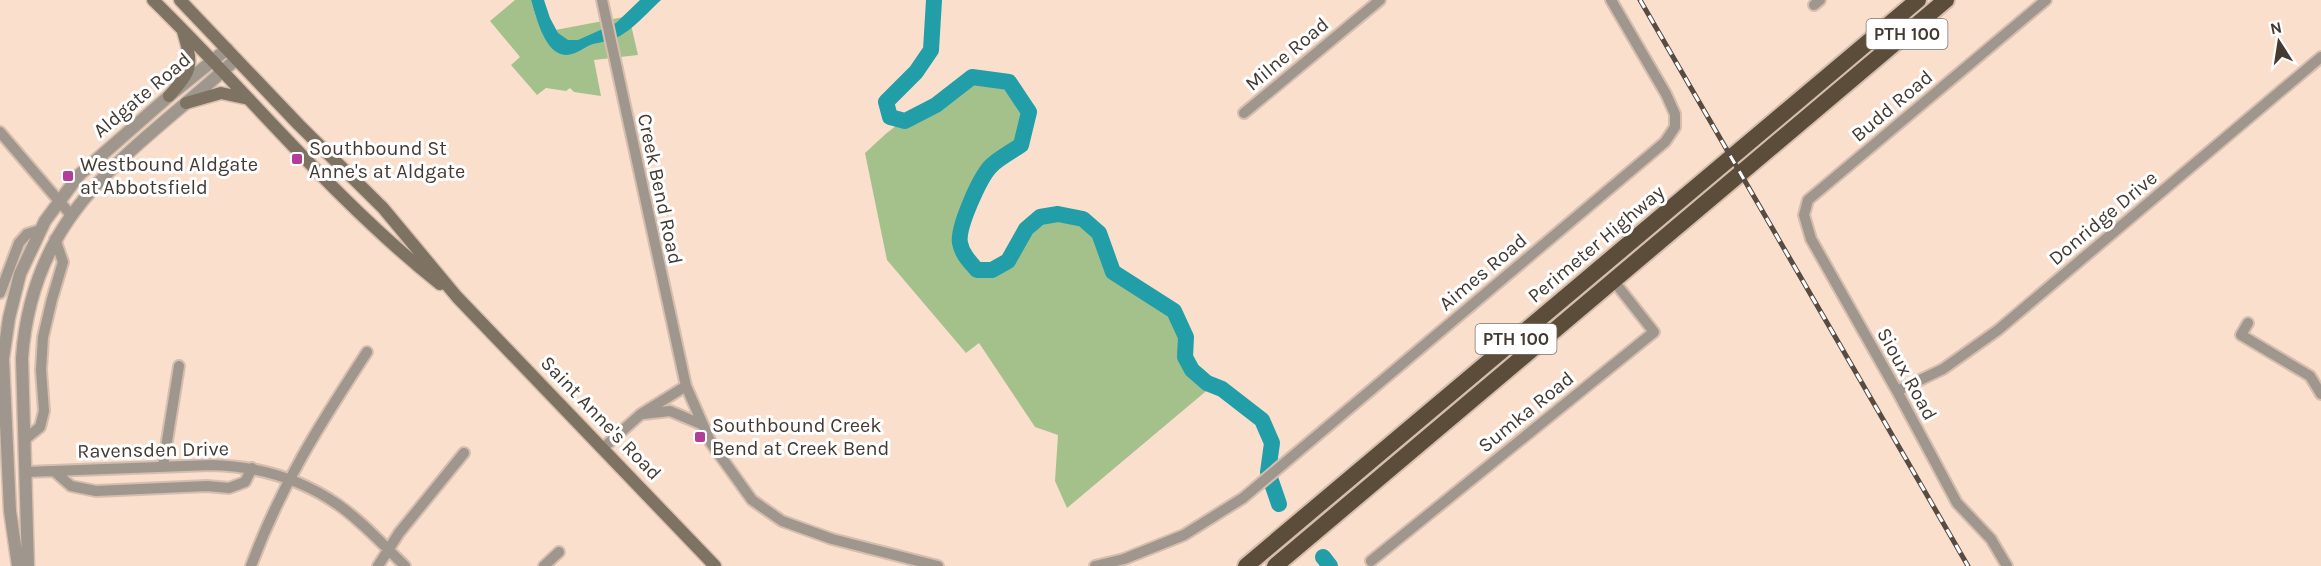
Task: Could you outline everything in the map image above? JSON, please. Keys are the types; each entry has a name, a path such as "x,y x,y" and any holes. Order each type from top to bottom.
{"highway":[{"name":"Perimeter Highway","path":"1246,566 1918,0"},
{"name":"Perimeter Highway","path":"1275,566 1947,0"}],"main road":[{"name":"Saint Anne's Road","path":"153,0 360,214 416,265 457,297"},
{"name":"Saint Anne's Road","path":"180,0 383,208 457,297 715,566"},
{"path":"168,96 184,79 190,60 181,27"},
{"path":"186,104 220,93 251,99"}],"street":[{"name":"Creek Bend Road","path":"602,0 686,386 711,443 752,500 782,521 832,539 938,566"},
{"name":"Milne Road","path":"1244,113 1380,0"},
{"name":"Aimes Road","path":"1095,566 1124,559 1184,535 1243,498 1672,135 1676,120 1666,94 1611,0"},
{"name":"Budd Road","path":"1817,192 2046,0"},
{"name":"Aldgate Road","path":"18,566 4,472 3,383 5,342 21,274 40,230 79,175 168,96 227,49"},
{"name":"Donridge Drive","path":"1898,391 1943,369 1998,330 2321,57"},
{"name":"Aldgate Road","path":"28,566 22,385 24,339 38,279 55,239 91,189 113,166 236,59"},
{"path":"0,132 71,215"},
{"name":"Sioux Road","path":"1817,192 1808,200 1805,207 1804,214 1809,233 1898,391 1957,503 1991,539 2007,566"},
{"name":"Aldgate Road","path":"0,293 19,243 27,234 40,230"},
{"path":"24,440 40,427 44,411 41,370 43,337 63,262 55,239"},
{"name":"Sumka Road","path":"1371,561 1654,332 1613,280"},
{"path":"2248,323 2241,335 2310,376 2321,394"},
{"path":"251,566 288,478 319,425 367,352"},
{"path":"163,466 179,366"},
{"path":"603,448 640,414 686,386"},
{"path":"640,414 670,411 703,425"},
{"path":"378,566 399,533 464,453"},
{"name":"Ravensden Drive","path":"26,472 211,465 252,468 288,478 338,505 405,566"},
{"name":"Ravensden Drive","path":"54,471 71,486 96,491 207,486 229,488 245,482 252,468"},
{"path":"4,472 26,472"},
{"path":"544,566 559,552"}],"green space":[{"path":"515,0 531,0 536,17 550,31 629,16 638,55 594,60 601,96 574,92 570,88 566,91 546,88 537,95 511,65 520,57 490,21"},
{"path":"983,76 996,80 1028,100 1031,120 1020,141 991,167 974,200 962,232 963,252 968,260 976,267 989,272 1001,265 1008,259 1027,228 1041,216 1068,215 1092,224 1098,231 1114,267 1122,276 1162,301 1174,313 1181,334 1181,362 1186,371 1195,379 1211,387 1067,508 1055,481 1058,435 1035,427 979,343 966,353 887,260 865,153 900,123 926,112 956,85"}],"water":[{"path":"531,0 544,0 558,33 568,40 578,40 616,23 640,0 661,0 620,36 567,55 559,54 547,42"}],"waterway":[{"path":"934,0 931,50 916,72 886,102 890,117 905,121 936,105 972,77 1009,82 1029,112 1021,145 991,166 970,203 960,236 961,247 967,258 977,270 992,270 1008,261 1026,229 1040,217 1058,214 1083,219 1099,233 1113,272 1174,311 1186,337 1185,357 1192,370 1207,383 1222,389 1262,420 1272,443 1268,472 1279,504"},
{"path":"1323,557 1330,566"}],"railway":[{"path":"1640,0 1968,566"}],"place":[{"name":"Southbound St Anne's at Aldgate","path":"297,159"},
{"name":"Westbound Aldgate at Abbotsfield","path":"68,176"},
{"name":"Southbound Creek Bend at Creek Bend","path":"700,437"}]}
